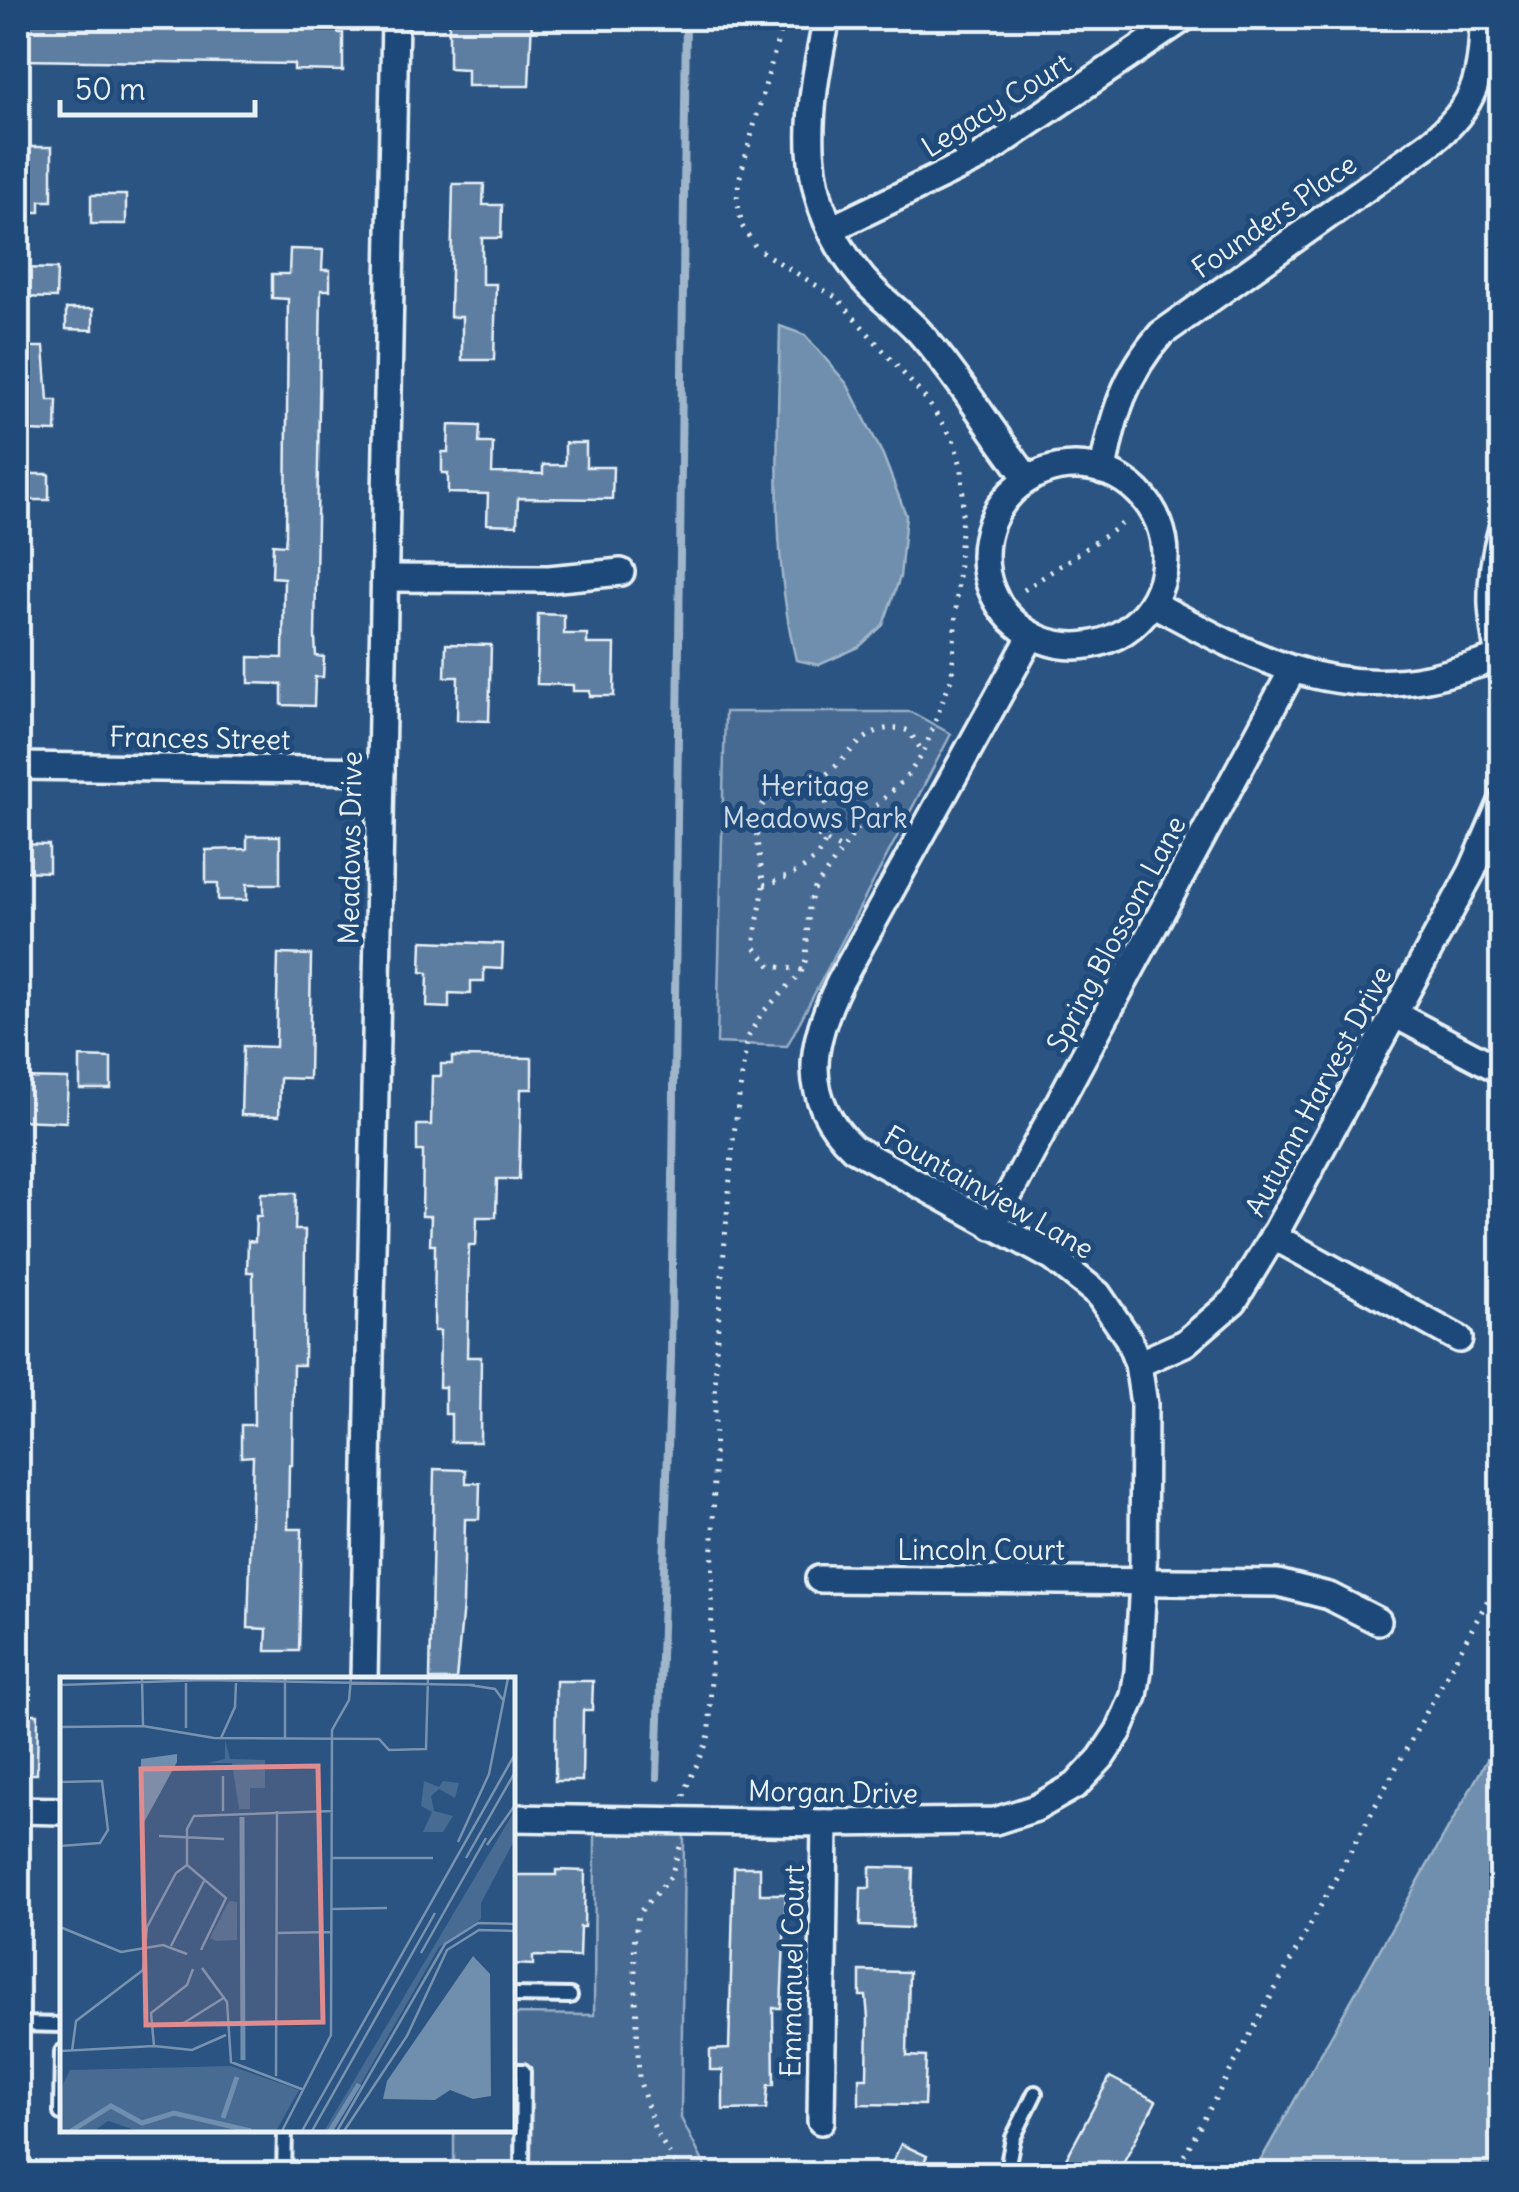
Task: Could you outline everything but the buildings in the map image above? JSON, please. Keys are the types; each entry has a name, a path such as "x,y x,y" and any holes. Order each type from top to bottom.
{"street":[{"name":"Meadows Drive","path":"364,1677 396,18"},
{"path":"827,18 812,94 810,137 815,186 831,229 862,278 917,330 1028,479"},
{"name":"Legacy Court","path":"831,229 980,157 1184,18"},
{"name":"Founders Place","path":"1103,471 1123,391 1145,352 1162,334 1430,143 1460,115 1480,72 1483,18"},
{"path":"1072,466 1103,471 1118,477 1143,497 1160,525 1165,556 1159,588 1152,603 1130,628 1100,642 1065,645 1032,635 1004,613 989,584 985,568 993,518 1014,489 1042,472 1072,466"},
{"path":"1152,603 1244,652 1292,671 1360,682 1396,682 1500,663 1490,580 1502,528"},
{"path":"385,578 549,579 621,572"},
{"name":"Fountainview Lane","path":"1032,635 840,982 820,1026 814,1058 818,1091 826,1114 838,1134 853,1148 1053,1258 1098,1294 1128,1338 1138,1364 1144,1404 1143,1581 1138,1672 1134,1696 1119,1731"},
{"name":"Spring Blossom Lane","path":"992,1226 1292,671"},
{"name":"Frances Street","path":"18,766 381,771"},
{"name":"Autumn Harvest Drive","path":"1138,1364 1185,1343 1234,1301 1472,871 1501,809"},
{"path":"1394,1014 1502,1071"},
{"path":"1273,1236 1459,1339"},
{"name":"Lincoln Court","path":"819,1579 1278,1582 1329,1596 1378,1621"},
{"name":"Morgan Drive","path":"515,1818 825,1823 995,1820 1036,1808 1076,1785 1119,1731"},
{"path":"18,1810 60,1811"},
{"name":"Emmanuel Court","path":"820,2121 825,1823"}],"lane":[{"path":"515,1996 570,1996"},
{"path":"18,2024 60,2025"},
{"path":"515,2071 524,2071 522,2174"},
{"path":"1006,2174 1013,2138 1036,2093"},
{"path":"284,2174 285,2132"}],"path":[{"path":"684,1804 688,1782 705,1752 710,1729 716,1350 740,1074 751,1027 802,970 814,890 868,813 904,780 924,754 954,663 962,468 944,422 837,298 755,246 742,226 739,180 784,18"},
{"path":"1024,590 1125,522"},
{"path":"802,970 771,966 755,948 763,886 757,836 760,810 775,795 820,780 854,744 884,730 910,731 924,754"},
{"path":"763,886 808,864 826,841 830,811 820,780"},
{"path":"818,836 843,850"},
{"path":"1174,2174 1502,1574"},
{"path":"681,1837 671,1876 638,1914 634,1943 638,2080 655,2130 681,2174"}],"green space":[{"name":"Heritage Meadows Park","path":"725,712 911,712 951,734 787,1046 717,1043"},
{"path":"595,1834 684,1834 681,2118 709,2174 454,2174 454,2132 515,2132 515,2014 594,2015"}],"shaded area":[{"path":"780,326 805,335 847,384 883,455 906,515 900,577 883,625 859,647 819,665 796,660 782,578 777,452"},
{"path":"1501,1735 1501,2174 1253,2174"}],"waterway":[{"path":"657,1777 671,1357 686,18"}]}
